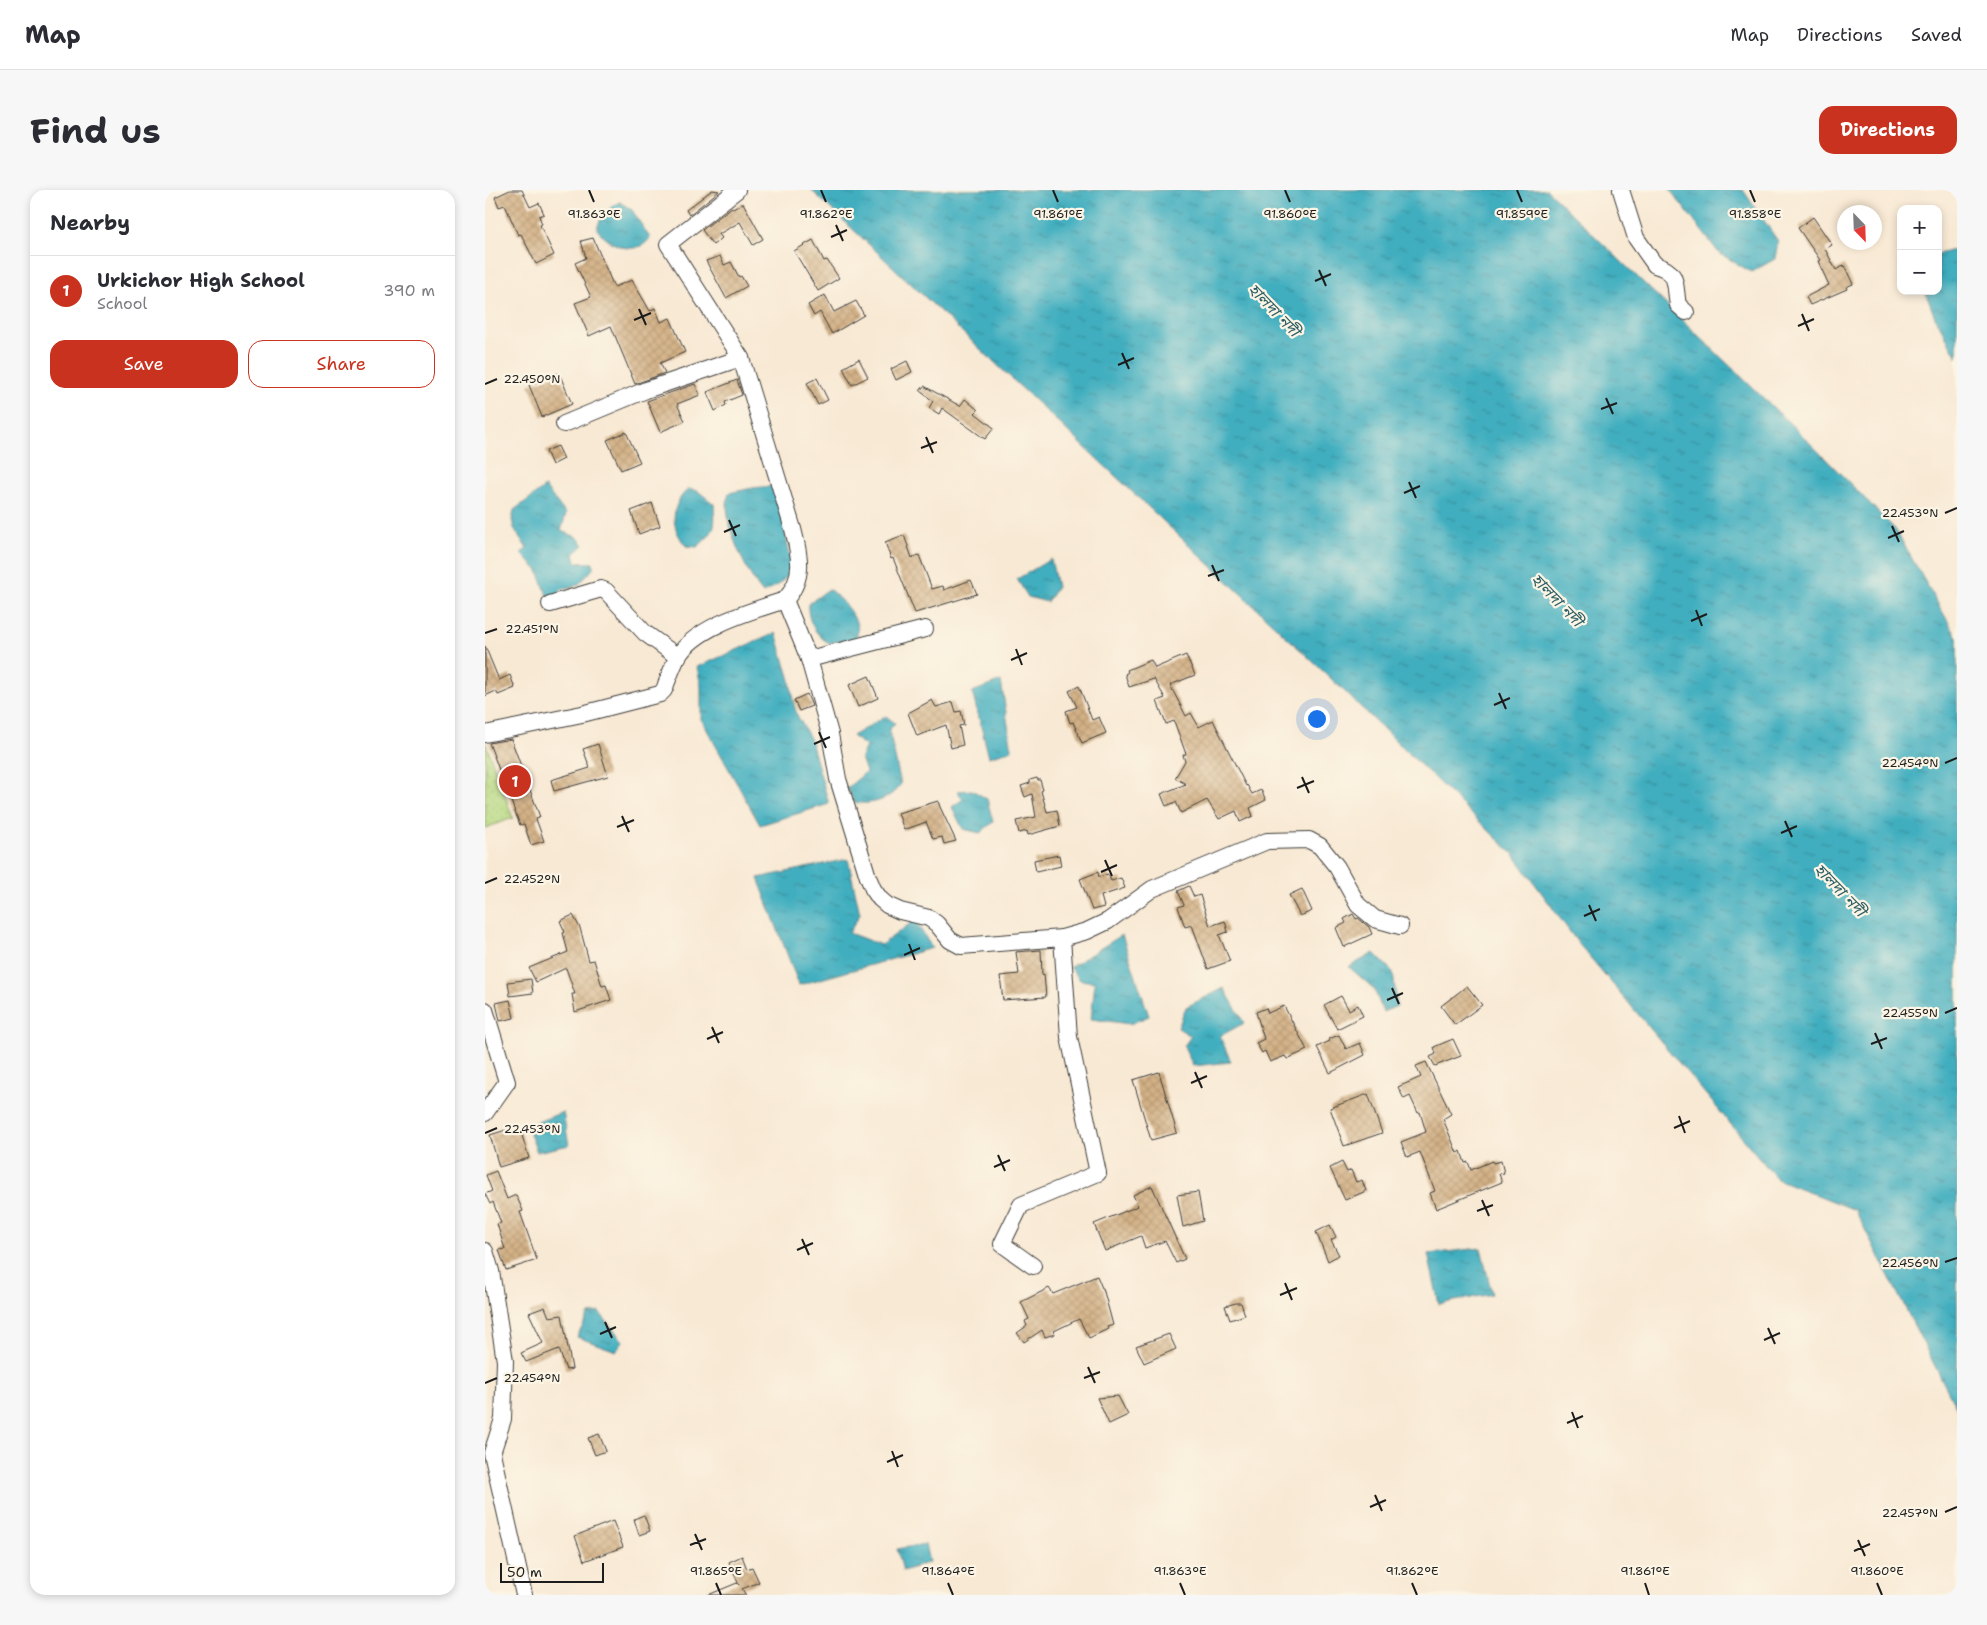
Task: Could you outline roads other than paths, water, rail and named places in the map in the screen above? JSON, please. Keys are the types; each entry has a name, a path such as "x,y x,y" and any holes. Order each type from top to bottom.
{"street":[{"path":"485,734 654,696 664,690 678,657 687,646 715,626 785,600 793,591 798,579 799,555 741,358 668,244 737,190"},
{"path":"1621,190 1636,238 1655,266 1671,272 1676,284 1678,305 1686,312"},
{"path":"564,424 646,390 741,358"},
{"path":"550,604 601,589 606,591 645,633 678,657"},
{"path":"785,600 809,659 830,734 838,779 873,889 879,899 900,911 929,918 951,940 961,946 1062,938 1087,931 1108,921 1151,888 1267,841 1309,840 1320,846 1337,867 1357,905 1375,919 1400,926"},
{"path":"809,659 925,629"},
{"path":"1033,1266 1002,1244 1021,1204 1097,1173 1069,1037 1062,938"},
{"path":"485,1010 507,1082 485,1113"},
{"path":"485,1252 491,1271 505,1361 503,1419 492,1453 524,1595"}],"water":[{"name":"হালদা নদী","path":"811,190 1547,190 1804,437 1895,529 1957,637 1957,1409 1855,1210 1777,1179 1578,943 1514,855 1341,688"},
{"path":"1670,190 1743,190 1778,241 1775,259 1751,272 1719,253"},
{"path":"620,202 632,210 650,238 644,244 630,248 622,247 608,240 597,229 605,212"},
{"path":"1957,249 1957,357 1934,315 1926,295 1942,295 1942,253"},
{"path":"773,486 782,515 793,571 778,585 763,593 749,573 736,545 731,531 727,504 729,493"},
{"path":"545,487 566,514 561,531 577,537 584,545 574,554 576,562 593,563 593,569 578,585 562,589 555,598 547,595 538,571 521,553 527,549 514,528 512,520 514,510"},
{"path":"688,489 698,491 714,504 715,519 713,529 708,537 697,547 686,546 675,524 675,509"},
{"path":"1051,559 1057,587 1047,602 1028,597 1017,579"},
{"path":"829,589 849,609 856,622 857,635 847,647 840,641 831,644 821,637 813,627 809,616 808,604"},
{"path":"776,633 790,680 797,715 810,738 829,804 760,825 701,719 701,686 697,667"},
{"path":"1001,681 1012,750 989,757 972,692"},
{"path":"886,716 895,723 889,730 901,784 892,794 881,800 868,803 854,802 847,788 866,772 861,758 866,746 852,736"},
{"path":"972,790 987,799 993,822 980,833 963,829 952,807 963,799 957,791"},
{"path":"848,859 860,914 849,933 881,945 915,920 932,948 799,985 758,878"},
{"path":"1122,935 1149,1016 1130,1024 1091,1019 1095,982 1080,980 1070,967"},
{"path":"1374,953 1393,972 1397,1006 1383,1012 1374,989 1349,967"},
{"path":"1224,988 1244,1023 1220,1036 1231,1062 1193,1066 1184,1046 1191,1036 1178,1028 1186,1007"},
{"path":"563,1112 569,1145 537,1152 527,1126"},
{"path":"1481,1248 1492,1294 1439,1304 1428,1254"},
{"path":"599,1312 623,1341 616,1351 577,1337 589,1314"},
{"path":"925,1544 929,1562 903,1571 897,1549"}],"place":[{"name":"Urkichor High School","path":"515,781"}]}
